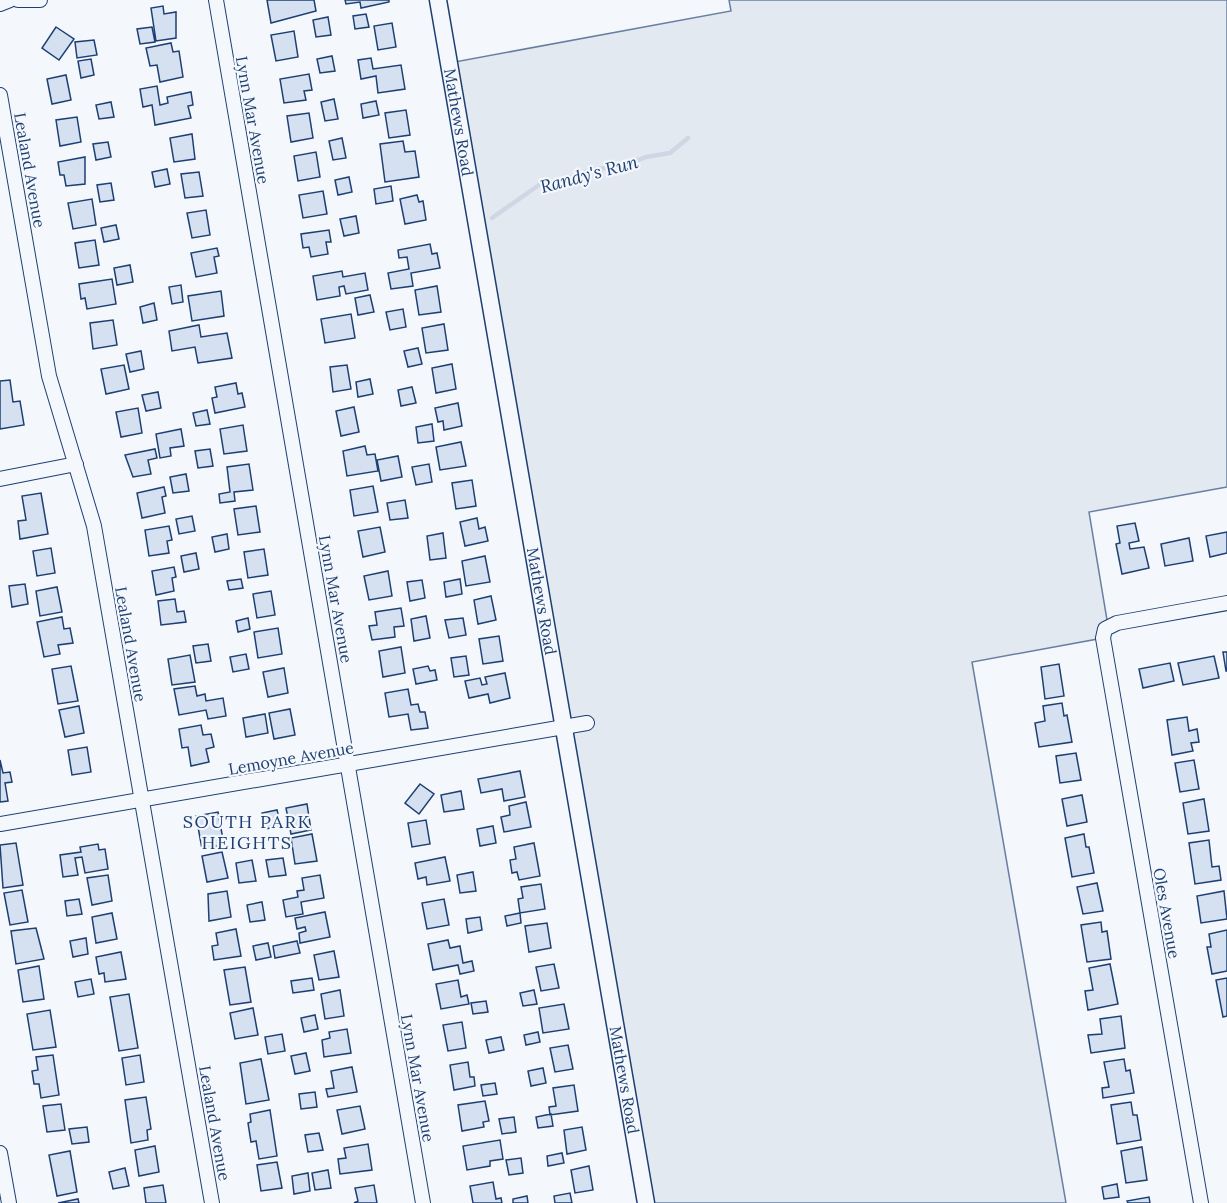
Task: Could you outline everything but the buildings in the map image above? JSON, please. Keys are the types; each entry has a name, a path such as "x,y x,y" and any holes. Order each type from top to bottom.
{"street":[{"path":"0,4 10,0"},
{"path":"18,0 40,0"},
{"name":"Lynn Mar Avenue","path":"216,0 423,1203"},
{"name":"Mathews Road","path":"438,0 646,1203"},
{"name":"Lealand Avenue","path":"0,95 49,376 94,526 212,1203"},
{"path":"0,478 76,464"},
{"name":"Oles Avenue","path":"1201,1203 1103,638 1105,629 1117,623 1227,603"},
{"name":"Lemoyne Avenue","path":"0,824 587,723"},
{"path":"0,1153 9,1203"}],"shaded area":[{"path":"729,0 1227,0 1227,487 1089,512 1108,626 1103,638 972,662 1066,1203 646,1203 449,63 731,11"}],"waterway":[{"name":"Randy's Run","path":"492,218 539,185 562,181 590,170 622,166 646,157 670,153 688,138"}],"district":[{"name":"SOUTH PARK HEIGHTS","path":"247,831"}]}
